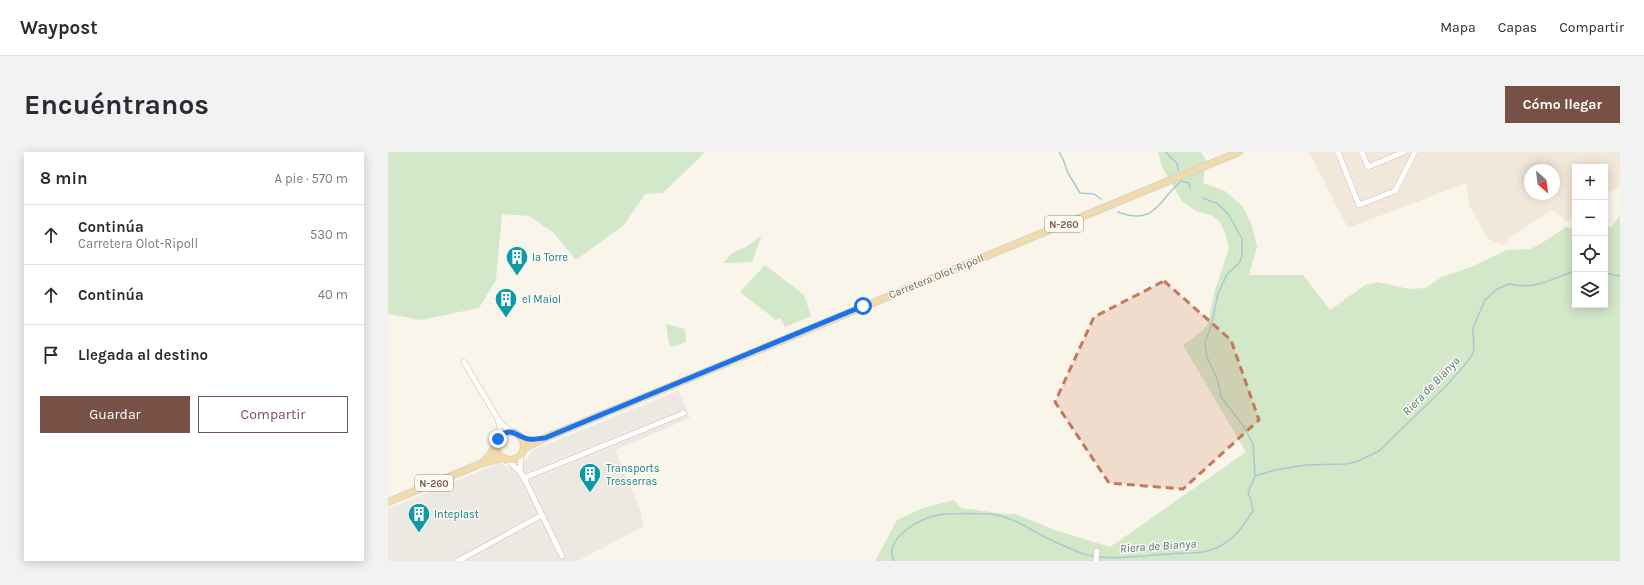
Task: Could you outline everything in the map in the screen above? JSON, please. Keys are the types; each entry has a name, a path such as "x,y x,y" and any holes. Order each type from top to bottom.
{"main road":[{"name":"Carretera Olot-Ripoll","path":"525,448 545,438 1239,152"},
{"path":"499,437 503,434 511,432"},
{"name":"N-260","path":"511,432 517,433 522,438"},
{"name":"N-260","path":"480,464 488,457 496,446 499,437"},
{"name":"Carretera Olot-Ripoll","path":"522,438 530,440 545,438"},
{"path":"521,456 525,448 522,438"},
{"path":"496,446 498,454 505,459"},
{"name":"N-260","path":"388,502 480,464 505,459 515,460 521,456"}],"street":[{"path":"1338,152 1359,205 1395,191 1415,152"},
{"path":"1362,152 1368,167 1404,152"},
{"path":"464,362 498,420 500,428 499,437"},
{"path":"524,478 684,413"},
{"path":"498,420 511,432"},
{"path":"520,472 521,456"},
{"path":"505,459 520,472 524,478 562,556"},
{"path":"458,561 542,515"},
{"path":"1096,561 1097,551"}],"highlighted area":[{"path":"1164,281 1231,340 1259,420 1183,489 1109,483 1055,402 1094,317"}],"shaded area":[{"path":"1309,152 1620,152 1620,186 1608,194 1608,164 1572,164 1572,218 1567,221 1552,210 1509,238 1502,245 1487,238 1469,205 1466,183 1348,228"},
{"path":"679,391 690,418 615,450 640,509 644,526 578,561 388,561 388,509 500,463 509,467 526,461 533,450"}],"green space":[{"path":"388,152 705,152 663,193 645,194 624,225 576,260 553,232 529,216 502,214 496,280 479,308 421,320 388,314"},
{"path":"1158,152 1201,152 1206,160 1203,183 1225,191 1243,207 1252,225 1257,246 1249,275 1303,275 1330,310 1365,285 1378,282 1409,289 1425,288 1442,277 1471,267 1507,250 1530,249 1537,246 1566,227 1572,229 1572,308 1608,308 1608,226 1611,228 1620,215 1620,561 875,561 897,520 923,508 954,500 961,508 1016,514 1055,530 1110,547 1246,452 1183,345 1202,331 1208,324 1214,293 1229,248 1225,233 1220,222 1211,215 1196,211 1182,201 1162,167"},
{"path":"762,235 752,262 723,263 732,253 746,247"},
{"path":"765,265 804,295 811,316 785,327 780,318 776,320 740,292"},
{"path":"666,324 685,329 686,342 672,347 669,344"}],"waterway":[{"path":"1059,152 1068,173 1080,193 1094,194 1101,199"},
{"path":"1166,152 1177,163 1178,170"},
{"path":"1118,212 1130,216 1148,214 1155,209 1181,181 1189,183 1190,188"},
{"path":"1203,198 1218,204 1229,215 1242,239 1242,256 1239,263 1227,274 1218,294 1211,327 1205,342 1207,357 1218,381 1221,397 1244,427 1253,444 1255,475"},
{"name":"Riera de Bianya","path":"894,561 892,553 894,545 898,537 905,530 930,517 950,514 984,514 1002,516 1070,549 1097,557 1118,558 1194,553 1205,552 1216,548 1223,545 1233,537 1253,511 1248,493 1255,476 1275,470 1305,465 1345,464 1356,462 1379,451 1448,384 1472,355 1474,350 1473,328 1485,300 1497,289 1509,284 1528,286 1536,285 1572,272"},
{"name":"Riera de Bianya","path":"1608,274 1620,276"}],"place":[{"name":"la Torre","path":"517,276"},
{"name":"el Maiol","path":"506,318"},
{"name":"Transports Tresserras","path":"590,494"},
{"name":"Inteplast","path":"419,534"}],"route":[{"path":"498,439 501,435 508,432 517,433 522,438 530,440 545,438 863,306"}]}
